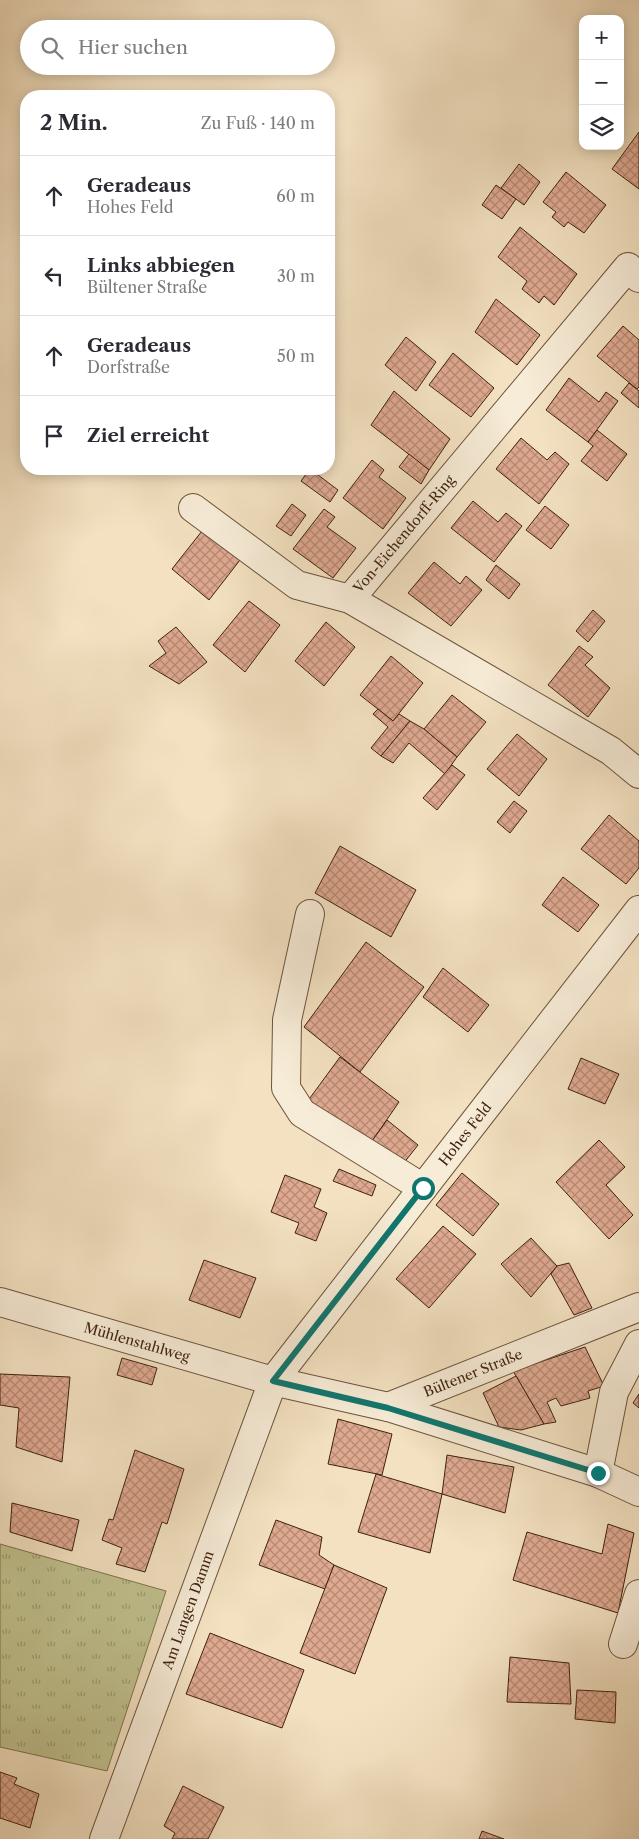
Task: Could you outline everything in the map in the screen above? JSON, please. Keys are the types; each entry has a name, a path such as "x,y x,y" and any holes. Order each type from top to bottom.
{"street":[{"name":"Von-Eichendorff-Ring","path":"639,278 628,267 350,599 611,751 639,774"},
{"path":"193,508 297,585 350,599"},
{"name":"Hohes Feld","path":"273,1381 639,910"},
{"path":"310,914 287,1020 286,1088 302,1113 423,1188"},
{"name":"Mühlenstahlweg","path":"0,1302 273,1381"},
{"name":"Bültener Straße","path":"388,1408 639,1307"},
{"path":"598,1473 614,1392 639,1344"},
{"path":"273,1381 388,1408 598,1473 639,1492"},
{"name":"Am Langen Damm","path":"104,1839 273,1381"},
{"path":"623,1644 639,1594"}],"green space":[{"path":"0,1544 166,1591 107,1771 0,1747"}],"building":[{"path":"639,132 639,189 612,169"},
{"path":"519,164 540,182 524,205 501,188"},
{"path":"566,172 606,205 584,233 568,222 564,227 552,217 556,212 543,202"},
{"path":"496,185 516,199 502,219 482,205"},
{"path":"520,227 577,274 554,305 544,296 539,303 522,289 527,281 498,257"},
{"path":"496,299 540,335 517,365 475,332"},
{"path":"623,326 639,340 639,387 637,389 597,356"},
{"path":"406,337 436,362 416,391 385,365"},
{"path":"453,353 494,388 471,417 429,385"},
{"path":"569,378 599,402 606,392 618,401 588,442 546,410"},
{"path":"629,383 639,391 639,408 621,393"},
{"path":"394,391 450,439 429,470 371,425"},
{"path":"597,430 627,454 607,481 581,461 593,446 588,442"},
{"path":"521,438 547,460 555,452 569,464 539,504 496,469"},
{"path":"409,454 429,470 421,484 399,467"},
{"path":"372,460 384,470 379,477 406,498 383,529 343,498"},
{"path":"306,475 318,475 338,490 330,502 301,481"},
{"path":"473,501 498,522 506,513 522,526 494,562 451,528"},
{"path":"292,504 306,515 291,536 276,526"},
{"path":"545,506 569,525 551,549 526,530"},
{"path":"324,509 335,517 327,527 356,548 333,578 293,549"},
{"path":"202,531 240,560 209,600 172,569"},
{"path":"434,562 460,584 466,576 482,590 451,626 408,593"},
{"path":"496,565 520,584 509,599 486,580"},
{"path":"249,601 280,625 245,672 213,645"},
{"path":"593,610 605,621 588,642 576,631"},
{"path":"326,622 355,647 324,686 295,661"},
{"path":"176,627 207,662 179,684 149,666 166,653 158,641"},
{"path":"579,646 593,657 585,665 610,688 588,717 548,685"},
{"path":"391,656 423,683 393,721 360,695"},
{"path":"452,695 486,722 457,757 424,729"},
{"path":"378,709 393,721 399,714 410,721 381,756 371,748 388,727 373,714"},
{"path":"410,721 424,729 457,757 445,774 409,743 393,763 381,756"},
{"path":"517,734 547,759 519,796 487,769"},
{"path":"452,765 465,775 437,810 423,798"},
{"path":"514,801 527,811 510,833 497,822"},
{"path":"609,815 639,841 639,868 626,884 581,849"},
{"path":"340,846 416,890 391,937 315,893"},
{"path":"563,877 599,905 578,932 542,905"},
{"path":"366,942 424,987 360,1072 304,1027"},
{"path":"443,968 489,1005 468,1032 423,997"},
{"path":"340,1057 399,1102 368,1147 307,1102"},
{"path":"581,1058 619,1074 605,1104 568,1089"},
{"path":"387,1120 418,1145 403,1164 372,1141"},
{"path":"599,1140 625,1167 606,1185 633,1215 609,1239 556,1182"},
{"path":"339,1169 376,1185 372,1196 333,1181"},
{"path":"462,1173 499,1204 473,1236 436,1205"},
{"path":"285,1175 321,1189 314,1207 327,1213 316,1241 295,1233 299,1223 271,1212"},
{"path":"443,1226 476,1254 429,1308 396,1279"},
{"path":"531,1238 557,1266 531,1297 501,1264"},
{"path":"204,1260 256,1278 240,1318 189,1300"},
{"path":"569,1263 592,1308 574,1315 551,1274 557,1266"},
{"path":"585,1347 604,1386 588,1391 590,1398 561,1406 556,1398 547,1402 556,1422 544,1424 513,1371"},
{"path":"122,1358 157,1368 152,1385 117,1375"},
{"path":"0,1374 70,1377 62,1462 16,1447 19,1408 0,1405"},
{"path":"516,1376 544,1424 521,1430 499,1427 483,1393"},
{"path":"639,1394 639,1408 633,1403"},
{"path":"338,1419 392,1434 382,1475 328,1464"},
{"path":"135,1450 184,1469 167,1524 162,1522 145,1572 116,1564 122,1548 102,1540 109,1519 113,1520"},
{"path":"447,1455 514,1467 505,1513 442,1494"},
{"path":"376,1474 442,1494 430,1553 358,1532"},
{"path":"12,1503 79,1520 72,1551 10,1532"},
{"path":"276,1520 322,1537 319,1555 334,1565 325,1589 259,1565"},
{"path":"608,1524 634,1533 618,1613 513,1580 527,1532 602,1554"},
{"path":"334,1565 387,1588 355,1674 300,1653"},
{"path":"210,1633 304,1670 282,1728 186,1694"},
{"path":"510,1657 569,1663 571,1704 507,1702"},
{"path":"577,1690 616,1692 615,1723 575,1719"},
{"path":"0,1772 17,1778 14,1784 39,1794 30,1828 0,1818"},
{"path":"183,1786 224,1807 208,1839 172,1839 175,1833 164,1826"},
{"path":"482,1831 504,1839 479,1839"}],"route":[{"path":"423,1188 273,1381 388,1408 598,1473"}]}
